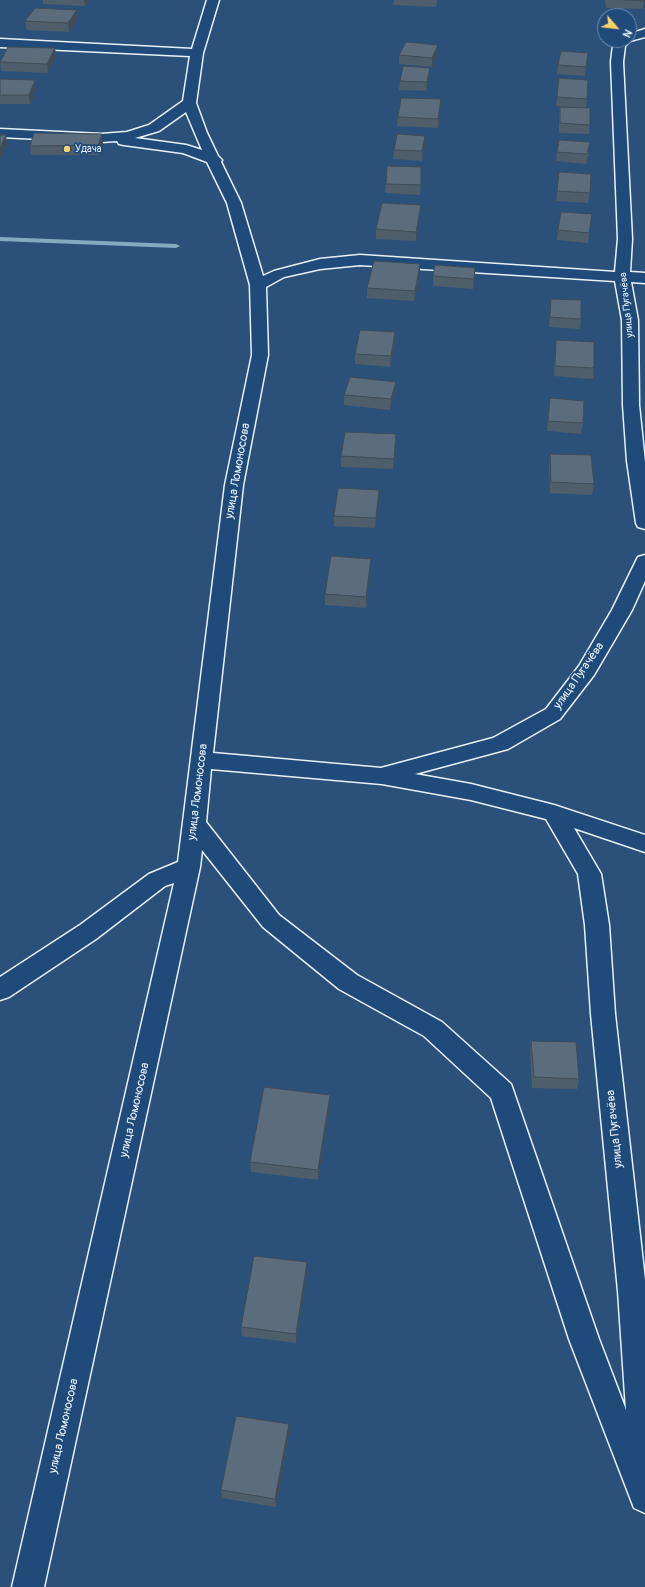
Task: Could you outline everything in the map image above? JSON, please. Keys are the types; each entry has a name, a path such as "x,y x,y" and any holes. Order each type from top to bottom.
{"street":[{"name":"улица Ломоносова","path":"28,1587 189,867 234,485 260,355 258,285 234,203 215,160 200,134 189,103 197,53 213,0"},
{"path":"0,43 197,53"},
{"name":"улица Пугачёва","path":"619,48 617,62 625,239 622,277 630,320 631,405 636,461 645,523"},
{"path":"101,138 128,136 154,128 189,103"},
{"path":"0,133 101,138 160,144 186,149 215,160"},
{"path":"258,285 279,274 320,264 360,260 645,278"},
{"name":"улица Пугачёва","path":"382,776 500,744 553,714 587,670 622,610 645,561"},
{"path":"201,760 382,776 471,792 554,813 645,844"},
{"name":"улица Пугачёва","path":"554,813 589,874 597,925 603,1014 632,1291 645,1455"},
{"path":"194,823 271,921 348,982 433,1029 502,1092 584,1339 645,1497"},
{"path":"0,990 88,932 157,880 189,867"}],"building":[{"path":"35,8 77,10 68,23 25,21"},
{"path":"406,42 438,45 432,58 399,55"},
{"path":"8,47 55,48 47,64 0,62"},
{"path":"561,51 588,53 586,67 558,65"},
{"path":"403,66 430,68 427,82 400,81"},
{"path":"559,78 588,80 587,99 557,97"},
{"path":"0,79 35,80 29,95 0,95"},
{"path":"401,98 441,99 438,119 398,117"},
{"path":"560,107 590,108 590,125 560,123"},
{"path":"34,133 102,134 98,145 30,146"},
{"path":"397,134 425,136 422,151 394,150"},
{"path":"0,135 6,135 0,148"},
{"path":"559,140 590,142 587,154 557,152"},
{"path":"387,166 421,167 421,185 386,184"},
{"path":"559,172 591,174 590,193 557,191"},
{"path":"382,203 421,205 416,232 376,229"},
{"path":"561,212 592,214 589,233 558,230"},
{"path":"374,261 420,264 415,291 367,288"},
{"path":"435,265 475,268 474,279 433,276"},
{"path":"551,299 581,300 581,319 550,317"},
{"path":"360,330 395,332 391,356 355,354"},
{"path":"556,340 594,342 594,368 555,366"},
{"path":"350,377 396,382 391,399 344,395"},
{"path":"550,398 584,401 583,423 548,421"},
{"path":"345,432 396,434 394,459 341,456"},
{"path":"550,454 591,455 594,484 551,482"},
{"path":"338,488 379,490 376,518 334,516"},
{"path":"331,556 371,559 366,597 325,594"},
{"path":"531,1041 576,1042 579,1079 534,1077"},
{"path":"264,1087 330,1095 318,1170 250,1162"},
{"path":"254,1256 307,1262 296,1334 241,1327"},
{"path":"236,1416 289,1424 275,1499 221,1490"}],"waterway":[{"path":"0,239 176,246"}],"place":[{"name":"Удача","path":"67,149"}]}
